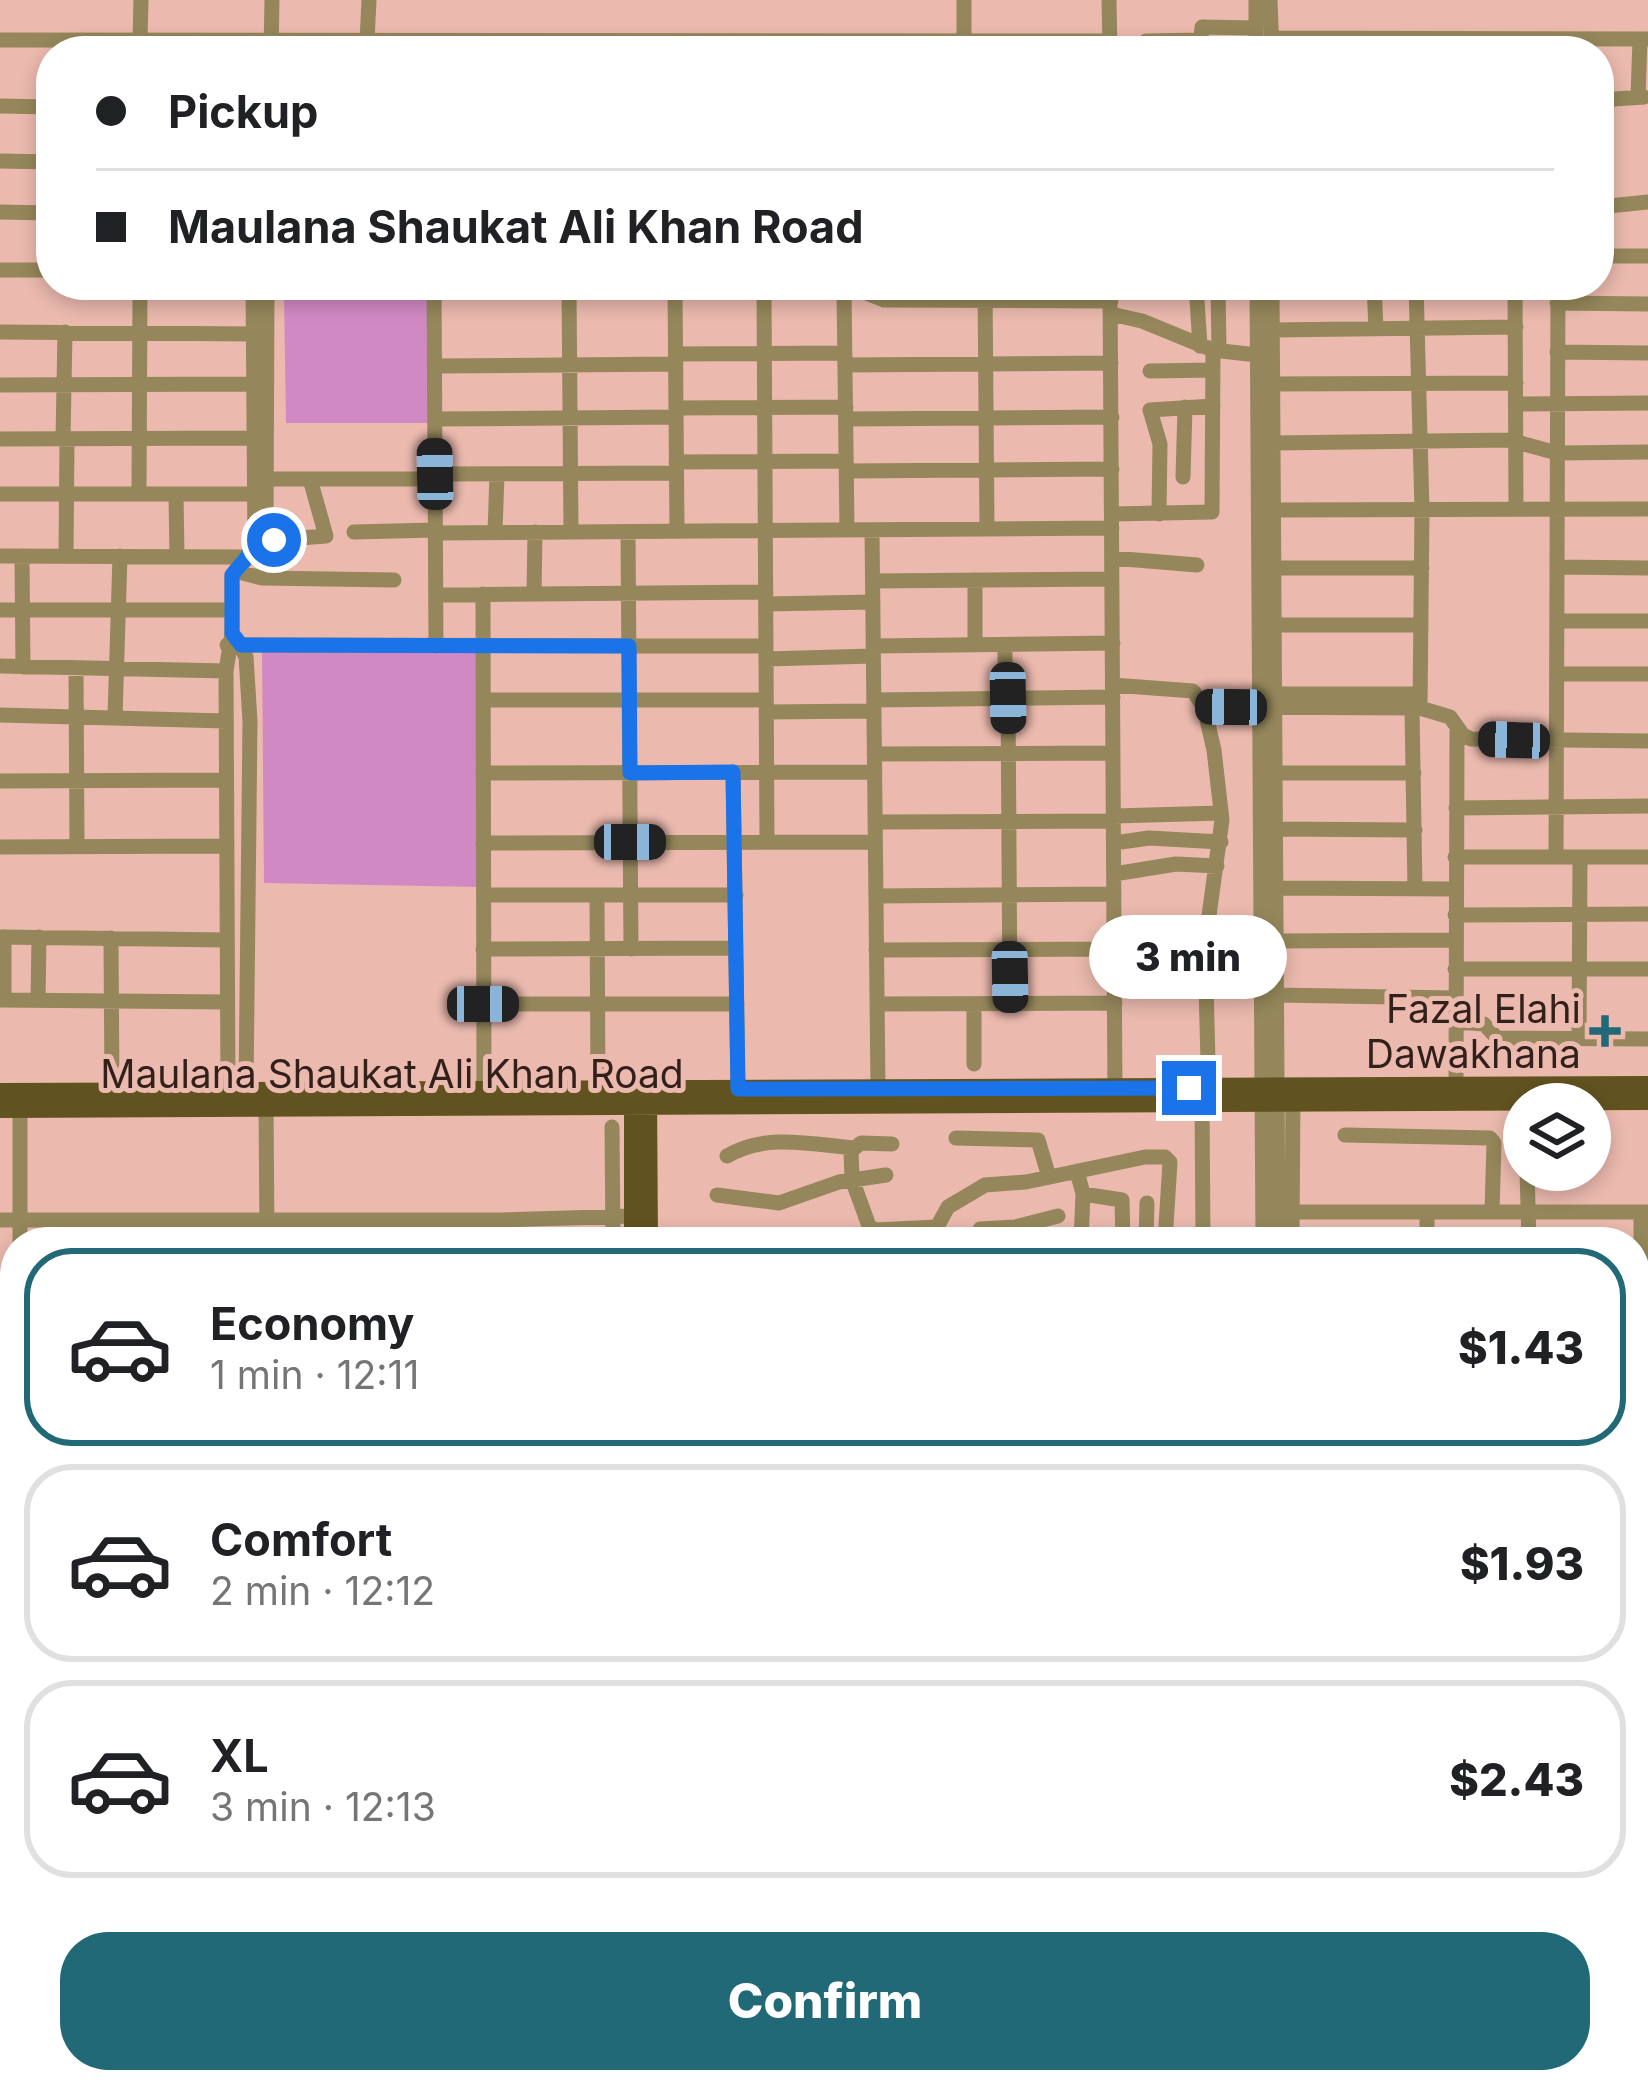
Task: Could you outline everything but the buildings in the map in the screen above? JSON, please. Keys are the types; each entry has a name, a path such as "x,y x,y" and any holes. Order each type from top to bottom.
{"main road":[{"name":"Maulana Shaukat Ali Khan Road","path":"1611,1089 1648,1085"},
{"name":"Maulana Shaukat Ali Khan Road","path":"10,1101 598,1088 641,1096 738,1089 878,1089 1202,1102 1456,1087 1503,1094"},
{"name":"Maulana Shaukat Ali Khan Road","path":"10,1101 112,1091 237,1090 266,1097 1503,1097"},
{"path":"633,1227 641,1096"},
{"path":"641,1096 648,1227"},
{"name":"Maulana Shaukat Ali Khan Road","path":"1611,1100 1648,1101"}],"street":[{"path":"140,36 141,0"},
{"path":"265,36 272,0"},
{"path":"367,36 369,0"},
{"path":"964,0 964,36"},
{"path":"1109,0 1110,36"},
{"path":"1256,0 1256,36"},
{"path":"1270,0 1272,36"},
{"path":"1202,36 1204,26 1256,28"},
{"path":"1614,40 1644,39 1643,97"},
{"path":"0,40 36,40"},
{"path":"0,106 36,107"},
{"path":"0,161 36,162"},
{"path":"1614,205 1648,202"},
{"path":"0,212 36,213"},
{"path":"1614,256 1648,256"},
{"path":"0,270 36,270"},
{"path":"139,494 140,300"},
{"path":"256,547 253,334 260,300"},
{"path":"237,1090 227,1002 226,671 233,641 230,585 235,571 256,547 268,479 263,300"},
{"path":"434,300 436,646"},
{"path":"569,300 571,532"},
{"path":"676,531 676,359 684,300"},
{"path":"764,300 767,842"},
{"path":"842,300 847,530"},
{"path":"985,300 987,529"},
{"path":"1111,300 1142,321 1211,349 1257,355"},
{"path":"1111,300 1115,1096"},
{"path":"354,532 987,529 1213,512 1213,370 1200,300"},
{"path":"1211,349 1216,300"},
{"path":"1257,300 1278,1212 1285,1227"},
{"path":"1272,300 1274,625 1269,703 1275,773 1278,1227"},
{"path":"1375,300 1376,329"},
{"path":"1415,889 1422,568 1416,300"},
{"path":"1516,300 1516,509"},
{"path":"1556,857 1558,300"},
{"path":"1612,300 1648,304"},
{"path":"1272,330 1516,327"},
{"path":"0,332 253,334"},
{"path":"65,332 66,555"},
{"path":"1557,352 1648,353"},
{"path":"434,366 570,365 764,353 986,364 1111,363"},
{"path":"1150,370 1213,370"},
{"path":"1272,384 1516,383"},
{"path":"0,385 254,384"},
{"path":"1516,404 1648,403"},
{"path":"1159,514 1160,444 1149,412 1153,408 1213,406"},
{"path":"435,419 570,418 765,407 986,418 1112,417"},
{"path":"1183,477 1184,407"},
{"path":"0,439 255,438"},
{"path":"1272,443 1516,440 1557,453 1648,452"},
{"path":"268,479 570,473 765,461 987,470 1112,469"},
{"path":"495,532 497,474"},
{"path":"0,556 177,556 326,536 310,479"},
{"path":"0,494 254,494"},
{"path":"176,494 177,556"},
{"path":"1273,509 1648,509"},
{"path":"872,530 878,1089"},
{"path":"534,594 535,532"},
{"path":"628,532 631,949"},
{"path":"22,556 23,667"},
{"path":"115,717 120,556"},
{"path":"1112,558 1197,565"},
{"path":"1272,568 1422,568"},
{"path":"1557,568 1648,568"},
{"path":"235,571 262,578 394,580"},
{"path":"873,581 1112,579"},
{"path":"975,580 976,645"},
{"path":"436,595 628,593 873,602"},
{"path":"483,594 484,1091"},
{"path":"0,610 231,610"},
{"path":"1557,621 1648,621"},
{"path":"1274,625 1421,625"},
{"path":"233,641 766,652 1113,644"},
{"path":"233,641 246,657 250,722 237,1090"},
{"path":"1005,645 1010,1004"},
{"path":"0,666 226,671"},
{"path":"76,668 77,847"},
{"path":"1557,674 1648,674"},
{"path":"483,700 874,705 1193,691 1204,707 1221,813 1221,842 1206,920 1208,1062"},
{"path":"1204,707 1417,704 1450,717 1471,739 1648,741"},
{"path":"0,715 226,721"},
{"path":"1456,1087 1457,728"},
{"path":"483,773 767,772 1009,754 1113,753"},
{"path":"733,772 738,1089"},
{"path":"1275,773 1414,773"},
{"path":"0,781 226,780"},
{"path":"1456,808 1648,806"},
{"path":"875,822 1221,813"},
{"path":"1275,830 1415,830"},
{"path":"1114,843 1149,838 1221,842"},
{"path":"483,843 875,842"},
{"path":"0,847 226,846"},
{"path":"1456,856 1648,857"},
{"path":"1579,1038 1580,857"},
{"path":"1114,874 1177,864 1216,866"},
{"path":"227,874 248,874"},
{"path":"1276,888 1455,889"},
{"path":"597,895 598,1088"},
{"path":"484,896 736,895"},
{"path":"876,896 1114,895"},
{"path":"1455,915 1648,914"},
{"path":"227,940 2,937 2,1000 227,1002"},
{"path":"38,1000 39,938"},
{"path":"111,938 112,1091"},
{"path":"1276,941 1455,940"},
{"path":"483,949 736,948"},
{"path":"876,950 1114,954 1204,963"},
{"path":"1455,969 1648,968"},
{"path":"1277,995 1455,998"},
{"path":"877,1004 1114,1003"},
{"path":"483,1004 737,1004"},
{"path":"974,1004 974,1064"},
{"path":"1455,1022 1484,1024 1494,1037 1648,1039"},
{"path":"266,1097 266,1227"},
{"path":"10,1101 20,1227"},
{"path":"1202,1102 1203,1227"},
{"path":"612,1127 613,1227"},
{"path":"1345,1135 1490,1138 1494,1143 1492,1212"},
{"path":"956,1138 1038,1140 1049,1177"},
{"path":"727,1156 764,1142 853,1148 892,1144"},
{"path":"853,1148 852,1179 872,1227"},
{"path":"940,1227 948,1207 986,1185 1077,1172 1127,1158 1168,1159 1166,1227"},
{"path":"1077,1172 1083,1194 1082,1227"},
{"path":"717,1195 779,1203 852,1179 886,1175"},
{"path":"1528,1191 1529,1227"},
{"path":"1083,1194 1122,1200 1123,1227"},
{"path":"1146,1227 1147,1203"},
{"path":"1278,1212 1645,1212"},
{"path":"1270,1227 1278,1212"},
{"path":"1427,1212 1427,1227"},
{"path":"0,1220 633,1216"},
{"path":"1015,1227 1058,1216"},
{"path":"129,1220 129,1227"},
{"path":"396,1220 396,1227"},
{"path":"502,1220 502,1227"}],"shaded area":[{"path":"284,300 427,300 428,423 286,423"},
{"path":"262,652 477,652 479,887 264,883"}],"place":[{"name":"Fazal Elahi Dawakhana","path":"1605,1031"}],"route":[{"path":"274,540 264,537 232,575 232,633 241,645 629,646 630,773 733,772 738,1089 1189,1088"}]}
